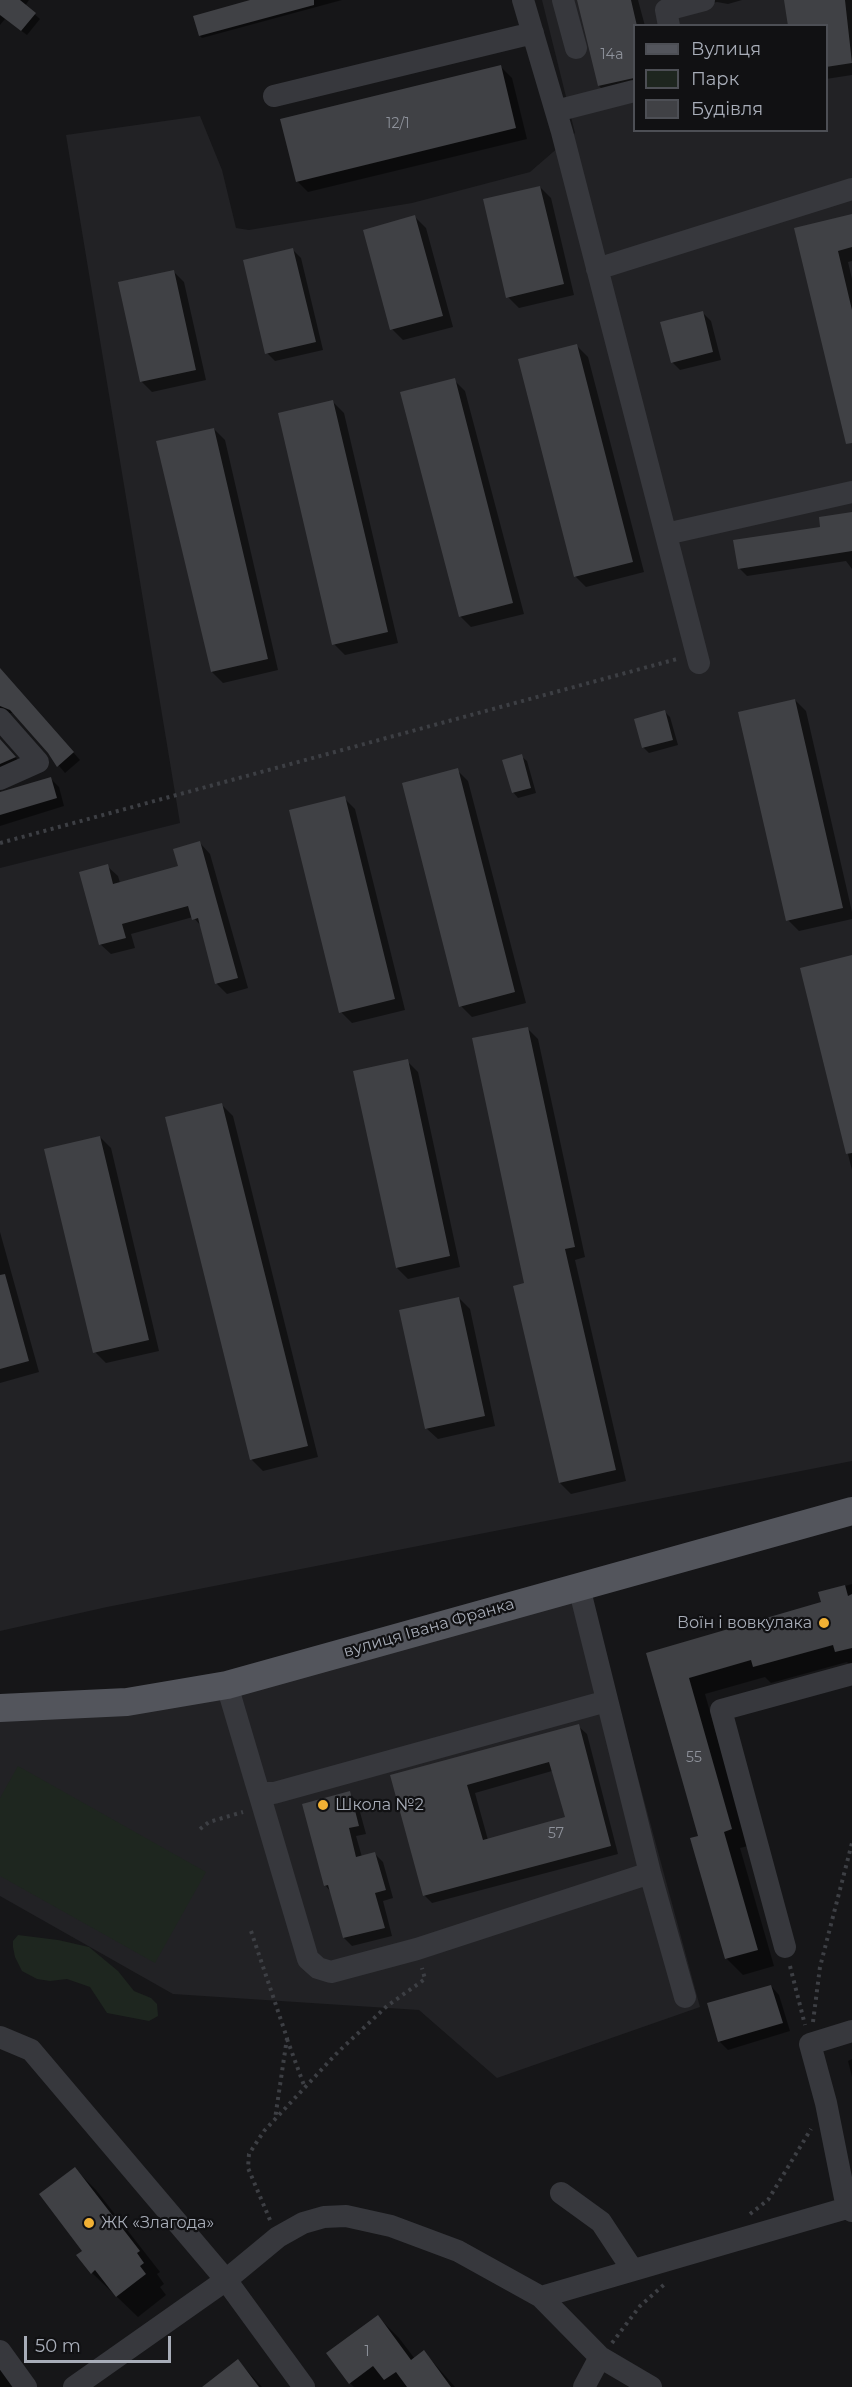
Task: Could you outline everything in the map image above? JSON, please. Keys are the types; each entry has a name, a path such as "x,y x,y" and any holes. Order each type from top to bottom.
{"main road":[{"name":"вулиця Івана Франка","path":"0,1708 127,1702 227,1685 852,1511"}],"street":[{"path":"523,0 556,111 698,658"},
{"path":"563,0 576,48"},
{"path":"669,24 666,10 704,0"},
{"path":"274,96 533,33"},
{"path":"556,111 633,91"},
{"path":"597,268 852,189"},
{"path":"666,534 852,492"},
{"path":"0,719 38,762 0,779"},
{"path":"579,1587 650,1873 685,1997"},
{"path":"785,1947 721,1710 852,1674"},
{"path":"227,1685 308,1959 318,1968 331,1972 417,1949 650,1873"},
{"path":"261,1800 274,1793 607,1701"},
{"path":"541,2296 850,2210 810,2044 852,2031"},
{"path":"0,2037 31,2050 226,2280 304,2387"},
{"path":"561,2193 602,2222 632,2269"},
{"path":"74,2387 226,2280 278,2237 303,2223 324,2217 346,2216 391,2226 458,2252 541,2296 600,2357 651,2387"},
{"path":"0,2350 26,2387"},
{"path":"584,2387 600,2357"}],"path":[{"path":"0,843 698,658"},
{"path":"200,1829 209,1822 261,1800"},
{"path":"810,2044 820,1967 852,1843"},
{"path":"251,1931 304,2088"},
{"path":"785,1947 810,2044"},
{"path":"278,2237 248,2168 249,2154 275,2120 338,2052 387,2006 425,1979 417,1949"},
{"path":"275,2120 287,2038"}],"shaded area":[{"path":"542,0 852,0 852,1461 107,1607 0,1631 0,868 180,823 66,135 200,116 222,170 236,228 249,230 412,203 530,172 575,133"},
{"name":"Школа №2","path":"588,1593 700,2007 497,2078 419,2010 173,1994 0,1896 0,1714 128,1711"}],"green space":[{"path":"18,1766 206,1872 155,1963 0,1876 0,1798"},
{"path":"18,1935 89,1947 118,1971 134,1991 151,1998 157,2004 158,2016 149,2021 107,2013 90,1987 67,1979 50,1981 37,1979 22,1971 13,1947 13,1941"}],"building":[{"path":"0,0 20,0 36,13 21,31 0,15"},
{"path":"250,0 314,0 314,5 199,36 193,16"},
{"path":"577,0 631,0 637,24 633,24 633,78 598,86"},
{"path":"784,0 845,0 852,63 828,67 828,24 788,24"},
{"path":"501,65 516,128 296,182 280,119"},
{"path":"540,186 564,284 506,298 483,199"},
{"path":"852,214 852,247 838,251 852,310 852,443 846,444 794,228"},
{"path":"415,215 443,316 390,330 363,230"},
{"path":"293,248 316,342 265,354 243,260"},
{"path":"174,270 196,370 140,382 118,282"},
{"path":"703,311 713,352 671,363 660,322"},
{"path":"577,344 633,562 574,577 518,359"},
{"path":"455,378 513,603 459,617 400,392"},
{"path":"333,400 388,632 332,645 278,413"},
{"path":"214,428 268,659 211,672 156,441"},
{"path":"852,512 852,551 738,569 733,540 820,527 819,517"},
{"path":"0,668 74,752 57,767 48,753 10,710 0,706"},
{"path":"795,699 843,908 786,921 738,712"},
{"path":"665,710 673,740 642,748 634,719"},
{"path":"0,739 16,757 0,764"},
{"path":"522,754 531,788 512,793 502,760"},
{"path":"458,768 515,992 459,1007 402,783"},
{"path":"51,777 57,798 0,815 0,792"},
{"path":"345,796 395,999 339,1013 289,810"},
{"path":"200,841 238,978 215,984 198,918 192,920 188,906 122,924 126,938 99,945 79,872 108,864 113,884 178,866 173,849"},
{"path":"852,955 852,1153 846,1154 800,968"},
{"path":"528,1027 575,1247 565,1249 616,1470 559,1483 513,1286 524,1283 472,1038"},
{"path":"408,1059 450,1256 396,1268 353,1071"},
{"path":"222,1103 308,1446 250,1460 165,1117"},
{"path":"100,1136 149,1340 93,1353 44,1149"},
{"path":"5,1274 29,1361 0,1369 0,1275"},
{"path":"459,1297 485,1416 425,1429 399,1310"},
{"path":"845,1585 848,1596 852,1594 852,1648 835,1652 833,1645 753,1667 751,1660 689,1678 732,1829 724,1832 758,1950 725,1959 690,1838 698,1836 646,1653 821,1602 818,1592"},
{"path":"579,1724 611,1846 423,1896 390,1775","holes":["549,1762 565,1817 483,1840 467,1785"]},
{"path":"350,1791 359,1826 349,1828 356,1857 375,1852 386,1890 375,1893 385,1928 343,1938 328,1885 324,1886 302,1804"},
{"path":"771,1985 783,2023 718,2042 707,2003"},
{"name":"ЖК «Злагода»","path":"75,2167 140,2251 137,2253 144,2263 140,2266 146,2274 116,2297 95,2270 91,2274 76,2255 82,2251 39,2194"},
{"path":"378,2315 411,2360 424,2350 451,2387 407,2387 396,2372 384,2380 373,2366 349,2384 326,2353"},
{"path":"238,2359 259,2387 202,2387"}],"place":[{"name":"Воїн і вовкулака","path":"824,1623"},
{"name":"Школа №2","path":"323,1805"},
{"name":"ЖК «Злагода»","path":"89,2223"}]}
